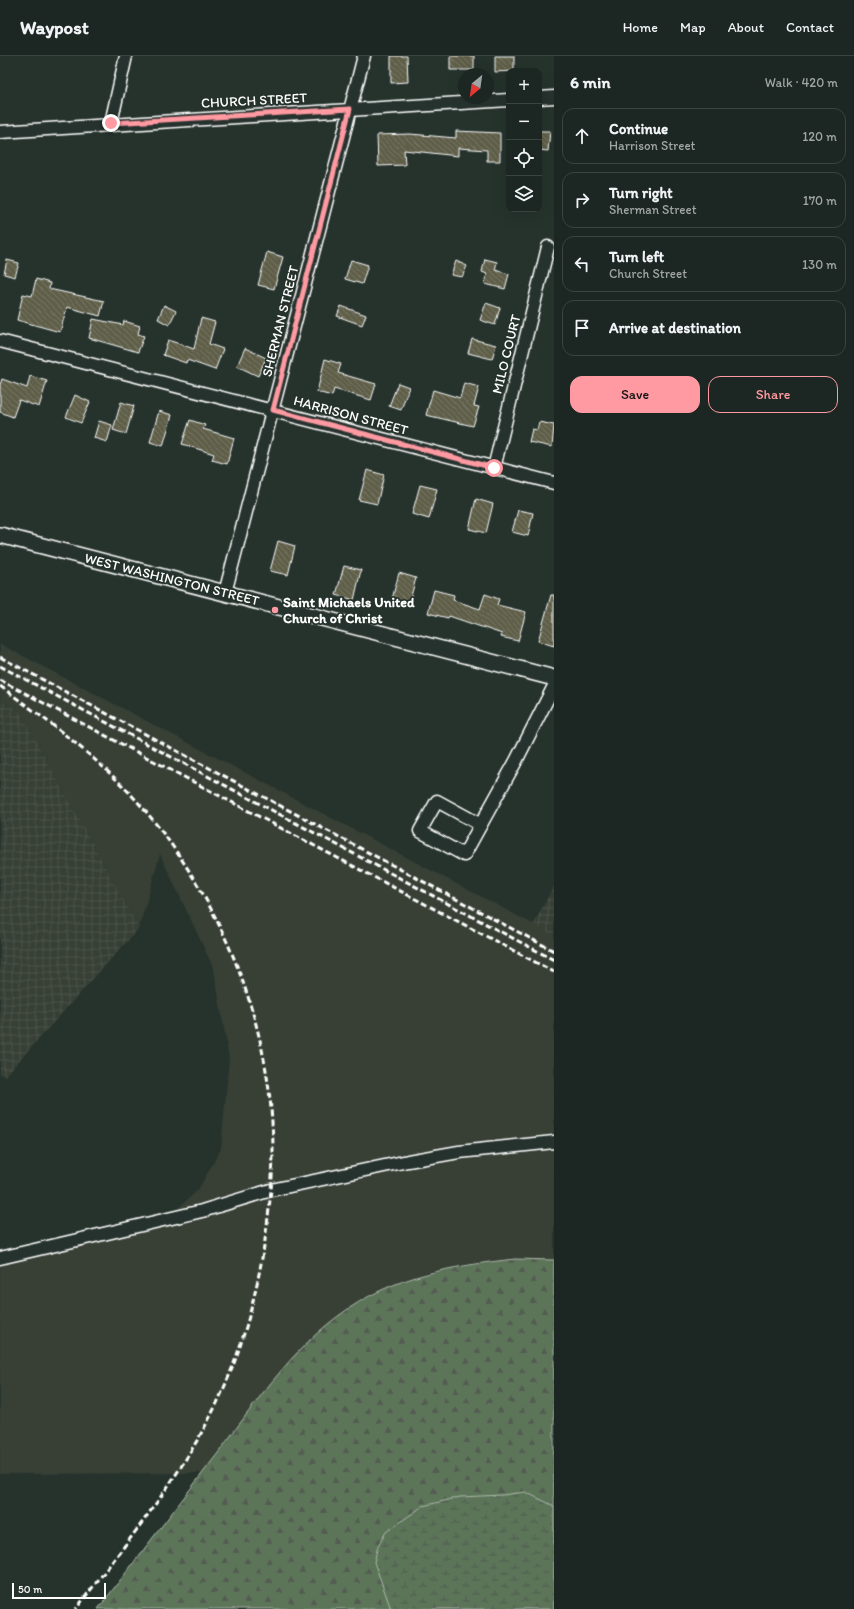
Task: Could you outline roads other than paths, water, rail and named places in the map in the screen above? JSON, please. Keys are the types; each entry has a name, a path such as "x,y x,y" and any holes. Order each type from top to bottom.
{"main road":[{"name":"WEST WASHINGTON STREET","path":"0,535 554,678"}],"street":[{"path":"111,123 126,56"},
{"name":"SHERMAN STREET","path":"225,593 364,56"},
{"path":"542,98 554,97"},
{"name":"CHURCH STREET","path":"0,132 111,123 506,100"},
{"name":"MILO COURT","path":"494,468 548,247"},
{"name":"HARRISON STREET","path":"0,341 554,483"},
{"path":"481,825 437,801 420,831 464,855 481,825 554,686"},
{"path":"0,1258 202,1211 271,1190 408,1161 466,1151 554,1142"}],"railway":[{"path":"0,657 554,951"},
{"path":"0,666 554,960"},
{"path":"0,680 554,972"},
{"path":"0,686 71,740 121,784 166,837 193,877 216,919 236,962 251,1008 263,1054 270,1101 273,1161 265,1240 254,1298 231,1372 209,1420 175,1476 156,1504 76,1609"}],"place":[{"name":"Saint Michaels United Church of Christ","path":"275,610"}]}
